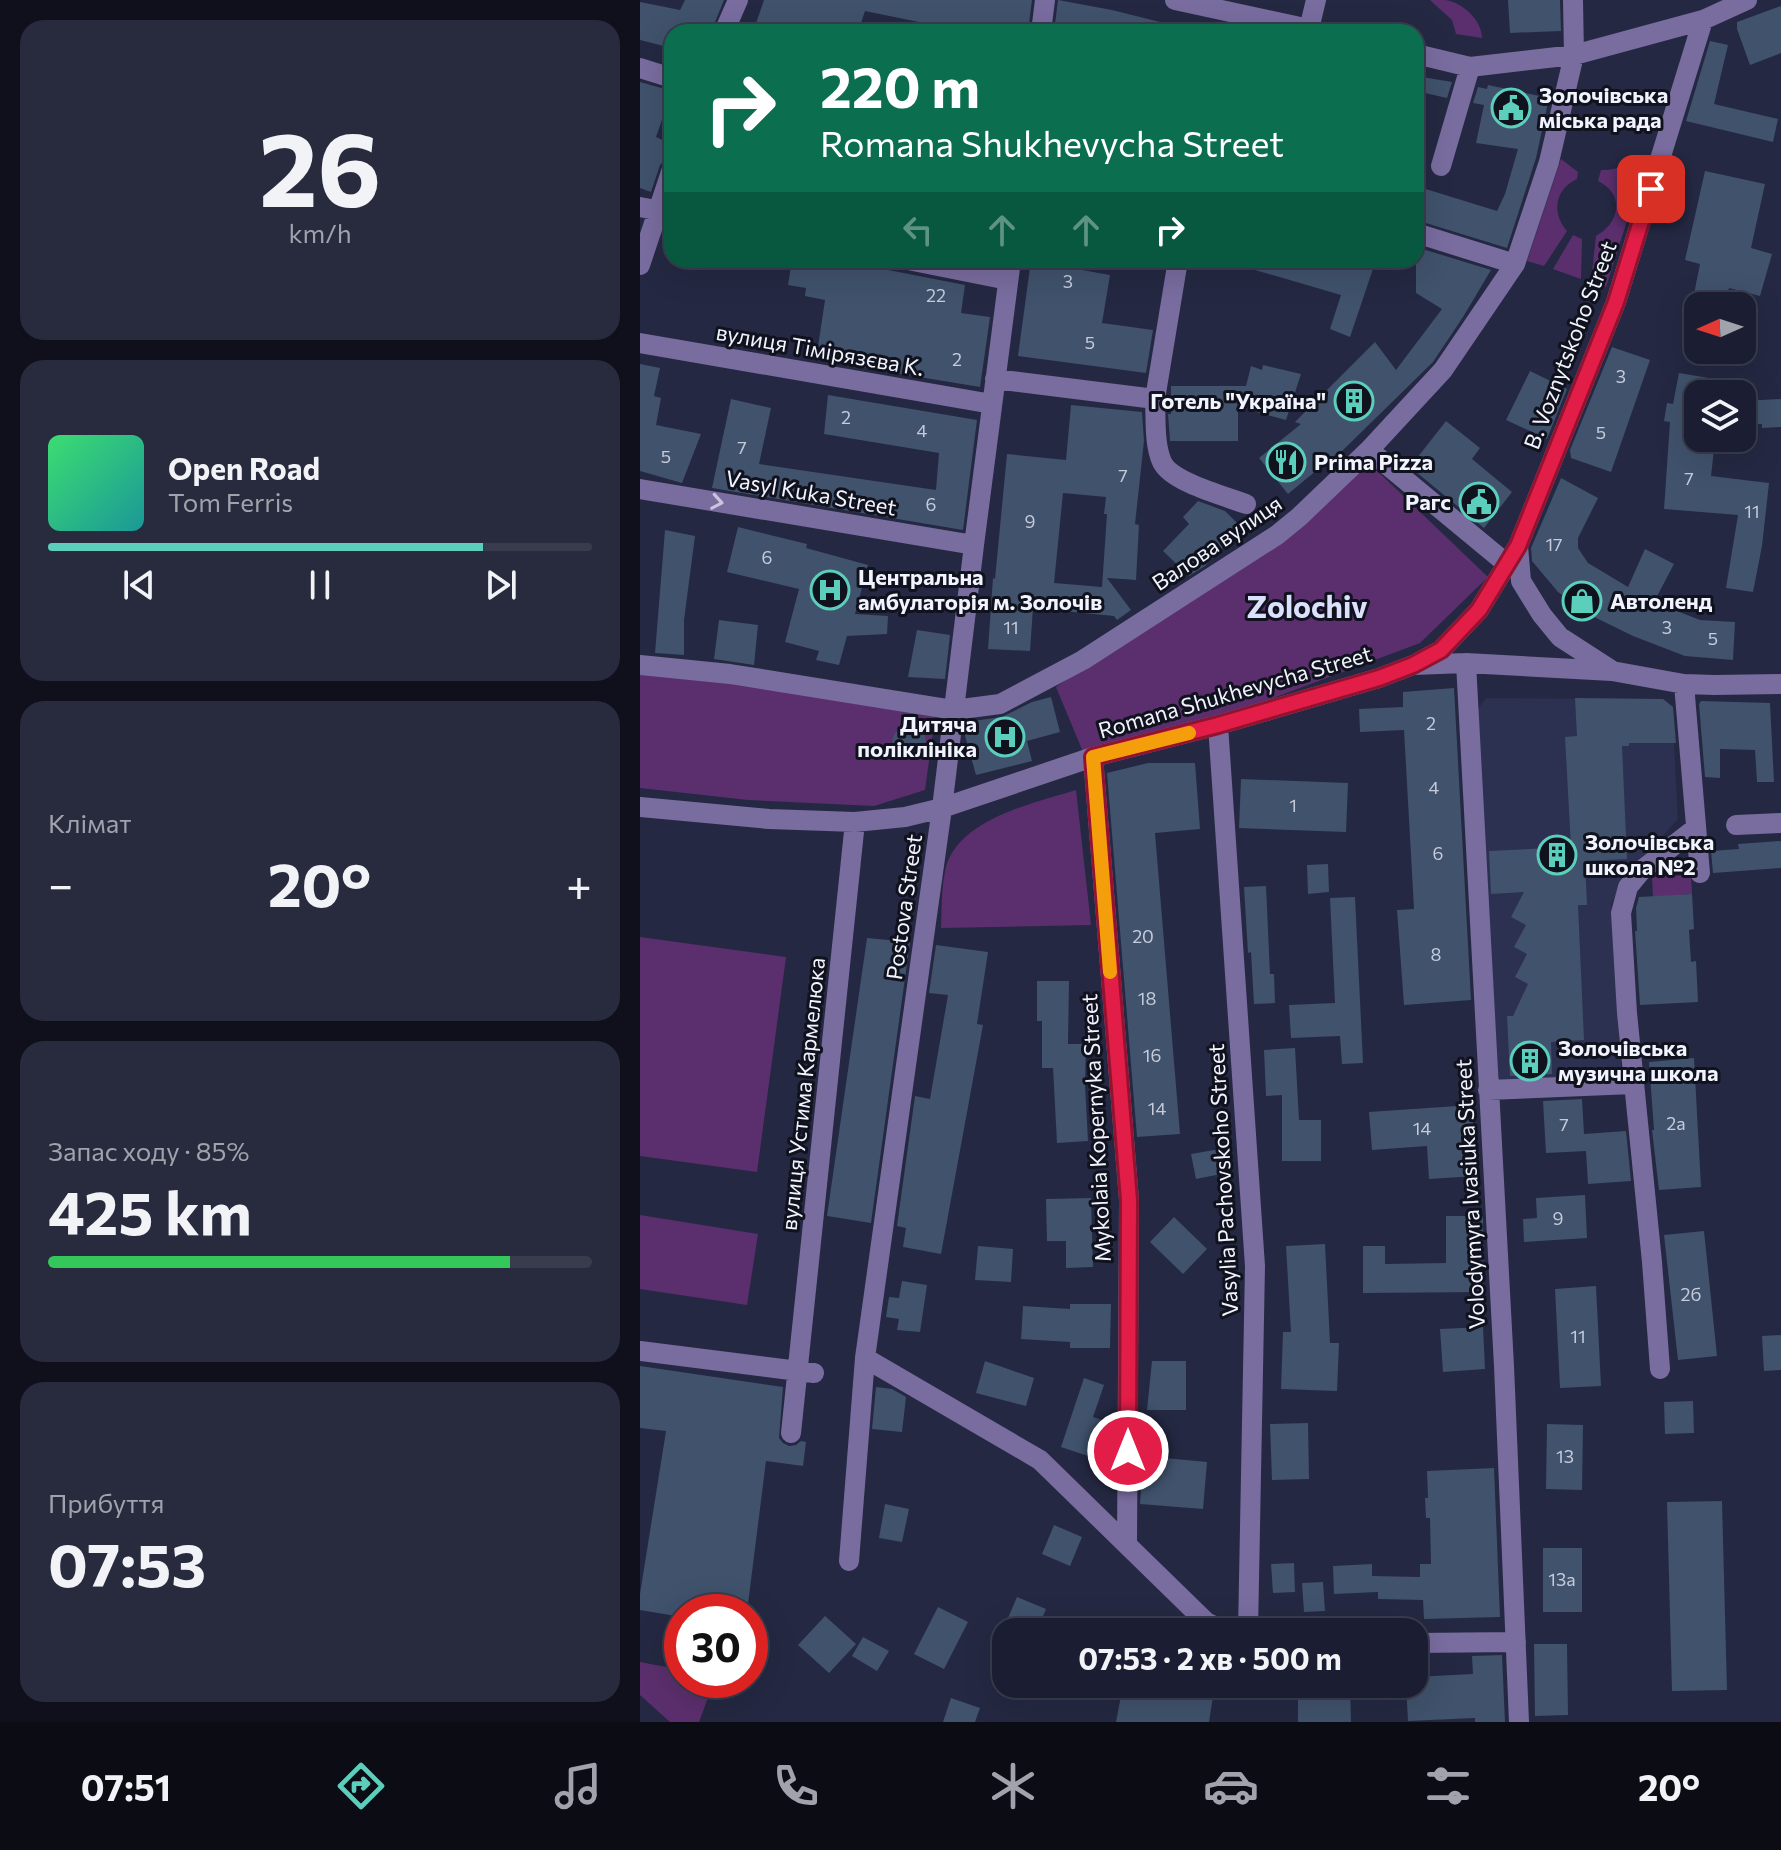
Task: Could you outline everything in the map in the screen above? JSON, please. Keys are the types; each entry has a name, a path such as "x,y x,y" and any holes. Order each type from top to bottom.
{"street":[{"path":"728,24 738,0"},
{"path":"1042,24 1045,0"},
{"path":"1175,0 1288,24"},
{"path":"1316,0 1316,24"},
{"name":"Валова вулиця","path":"640,665 730,674 954,710 1000,704 1083,660 1277,535 1369,450 1443,370 1515,264 1549,162 1574,55 1573,0"},
{"path":"1424,56 1470,67 1574,55 1703,20 1747,0"},
{"name":"B. Voznytskoho Street","path":"1413,665 1441,650 1479,610 1512,555 1616,302 1703,20"},
{"path":"1441,166 1470,67"},
{"path":"640,68 664,76"},
{"path":"640,265 664,190"},
{"path":"1424,236 1515,264"},
{"path":"990,268 1010,270"},
{"path":"1177,268 1155,399 1157,444 1163,465 1177,477 1246,504"},
{"name":"Postova Street","path":"849,1561 865,1358 942,808 1010,270"},
{"name":"вулиця Тімірязєва К.","path":"640,343 992,404"},
{"path":"995,379 1155,399"},
{"path":"1369,450 1512,555"},
{"name":"Vasyl Kuka Street","path":"640,489 974,545"},
{"name":"B. Voznytskoho Street","path":"1512,555 1521,581 1560,637 1612,671"},
{"name":"Romana Shukhevycha Street","path":"640,807 769,819 855,822 905,817 942,808 1093,757 1218,725 1379,678 1413,665 1466,663 1612,671 1684,684 1781,684"},
{"name":"Volodymyra Ivasiuka Street","path":"1466,663 1519,1722"},
{"path":"1684,684 1700,873"},
{"name":"Vasylia Pachovskoho Street","path":"1218,725 1255,1266 1248,1618"},
{"name":"Mykolaia Kopernyka Street","path":"1093,757 1129,1200 1127,1545"},
{"name":"вулиця Устима Кармелюка","path":"791,1433 806,1372 855,822"},
{"path":"1736,825 1781,823"},
{"path":"1660,1369 1633,1084 1621,913 1628,887 1642,870 1696,828"},
{"path":"1488,1090 1633,1084"},
{"path":"640,1351 806,1372"},
{"path":"865,1358 1040,1460 1202,1618"},
{"path":"1428,1643 1516,1642"}],"shaded area":[{"path":"1430,0 1451,1 1464,8 1479,25 1482,38 1456,34 1452,20"},
{"path":"1635,155 1647,158 1606,287 1591,282 1596,236 1610,224 1616,201 1607,187 1598,181 1601,170 1620,167"},
{"path":"1561,159 1578,172 1577,179 1560,195 1557,209 1567,231 1544,266 1527,261"},
{"path":"1573,235 1582,239 1581,279 1553,269"},
{"path":"1369,463 1488,577 1420,643 1212,721 1083,752 1056,687"},
{"path":"640,670 687,671 935,717 925,790 874,806 748,800 640,788"},
{"path":"1486,698 1663,699 1672,706 1678,819 1622,881 1611,905 1622,1080 1499,1086 1477,710"},
{"path":"1076,790 1091,925 941,928 945,872 951,854 963,839 998,816"},
{"path":"1691,875 1692,894 1653,897 1652,877"},
{"path":"640,937 786,957 757,1172 640,1156"},
{"path":"640,1215 758,1234 747,1305 640,1289"},
{"path":"640,1662 664,1667 664,1698 708,1698 699,1722 670,1722 640,1695"}],"building":[{"path":"685,0 724,0 714,24 664,24 664,46 640,40 640,2 680,10"},
{"path":"764,0 1032,0 1029,24 929,24 865,11 861,24 756,24"},
{"path":"1058,0 1168,24 1055,24"},
{"path":"1508,0 1560,0 1561,31 1510,33"},
{"path":"1781,6 1781,53 1750,65 1737,22"},
{"path":"1710,41 1728,45 1714,104 1778,119 1773,142 1686,121"},
{"path":"1424,77 1452,82 1447,98 1424,93"},
{"path":"640,82 664,89 664,114 656,137 664,141 664,160 651,192 640,188"},
{"path":"1488,85 1549,98 1536,158 1507,248 1424,222 1424,188 1497,211 1518,149 1476,143 1484,105 1473,103 1478,87 1487,89"},
{"path":"1705,171 1765,184 1751,248 1772,254 1760,296 1756,292 1729,288 1728,292 1694,292 1700,264 1685,260"},
{"path":"1424,249 1491,270 1433,362 1337,456 1288,494 1259,458 1301,424 1295,422 1375,342 1396,370 1442,309 1416,293 1416,268 1424,268"},
{"path":"791,268 883,268 965,285 961,313 990,317 980,387 816,360 825,300 805,296 806,288 788,285"},
{"path":"1030,268 1071,268 1110,275 1102,323 1153,330 1146,373 1018,356"},
{"path":"1248,268 1373,268 1350,337 1330,329 1341,295"},
{"path":"1612,347 1650,360 1611,472 1571,458 1570,450"},
{"path":"640,364 660,368 654,396 661,398 656,425 701,434 682,483 640,471"},
{"path":"1263,365 1301,374 1286,420 1238,407 1238,441 1170,441 1168,414 1171,414 1171,386 1246,386 1251,366 1262,370"},
{"path":"1530,371 1567,389 1547,439 1506,420"},
{"path":"1679,373 1720,380 1684,380 1684,452 1714,452 1711,476 1769,483 1753,592 1726,588 1738,515 1664,509 1670,422 1664,421 1667,403 1673,404"},
{"path":"828,395 977,420 963,530 712,488 731,399 771,408 759,464 936,490 939,453 824,434"},
{"path":"1781,399 1781,427 1762,428 1762,424 1756,424 1756,400"},
{"path":"1071,405 1142,412 1144,441 1135,524 1139,525 1136,580 1107,578 1131,610 1117,620 1114,616 1033,608 1030,651 988,649 1007,454 1066,460","holes":["1063,493 1106,497 1102,587 1054,583"]},
{"path":"1446,421 1480,448 1472,459 1512,492 1484,528 1410,467"},
{"path":"1561,478 1598,498 1578,538 1578,548 1588,563 1628,587 1645,549 1674,564 1654,602 1700,620 1735,622 1733,660 1685,656 1633,636 1590,615 1558,592 1532,561 1531,548"},
{"path":"1198,501 1225,511 1242,528 1205,566 1189,576 1163,551 1189,524 1183,517"},
{"path":"738,527 807,544 806,548 868,565 855,614 888,616 887,634 847,636 839,665 816,660 819,651 785,642 799,589 727,572"},
{"path":"665,530 695,536 684,620 684,655 655,653"},
{"path":"719,620 758,625 754,665 714,659"},
{"path":"917,630 950,635 945,679 908,677"},
{"path":"1454,688 1471,1000 1404,1005 1397,910 1414,909 1404,730 1360,732 1359,709 1403,707 1403,692"},
{"name":"Дитяча поліклініка","path":"1051,697 1060,732 1027,741 1032,761 976,775 964,732 966,722 1002,717 1032,702"},
{"name":"Золочівська школа №2","path":"1575,698 1663,699 1673,707 1676,743 1629,743 1629,746 1622,746 1627,859 1585,861 1587,905 1578,905 1584,1040 1551,1042 1552,1074 1510,1076 1507,1016 1513,1016 1528,984 1515,977 1527,954 1514,947 1526,925 1511,917 1524,892 1491,894 1489,851 1571,847 1565,737 1577,736"},
{"path":"1701,701 1770,703 1774,782 1757,782 1755,750 1720,749 1720,778 1705,777"},
{"path":"909,726 921,731 926,743 921,755 909,760 897,755 892,743 897,731"},
{"path":"1148,763 1195,763 1200,829 1155,833 1180,1134 1137,1137 1107,773"},
{"path":"1241,779 1348,783 1346,832 1239,828"},
{"path":"1781,841 1781,868 1713,873 1711,851 1739,849 1738,844"},
{"path":"1328,864 1329,892 1308,894 1307,865"},
{"path":"1266,886 1270,974 1274,974 1275,1003 1254,1004 1244,887"},
{"path":"1692,894 1694,929 1689,930 1691,962 1696,961 1698,1002 1640,1005 1635,931 1639,897"},
{"path":"1355,897 1363,1063 1342,1064 1340,1036 1291,1038 1289,1005 1335,1003 1330,898"},
{"path":"867,938 910,942 871,1223 827,1216"},
{"path":"936,945 988,952 977,1024 983,1025 941,1254 903,1247 906,1228 897,1226 915,1096 930,1099 948,995 929,993"},
{"path":"1037,981 1069,981 1068,1044 1086,1044 1088,1141 1057,1143 1053,1068 1042,1068 1042,1021 1037,1021"},
{"path":"1295,1048 1299,1120 1321,1120 1321,1161 1282,1161 1282,1095 1266,1096 1264,1050"},
{"path":"1694,1058 1701,1187 1659,1190 1649,1062"},
{"path":"1582,1099 1584,1134 1626,1131 1631,1181 1588,1184 1586,1151 1546,1153 1543,1101"},
{"path":"1472,1105 1476,1176 1429,1179 1427,1146 1372,1150 1369,1112"},
{"path":"1226,1148 1231,1172 1196,1179 1191,1154"},
{"path":"1585,1195 1587,1238 1524,1242 1523,1219 1537,1218 1536,1198"},
{"path":"1091,1198 1093,1267 1066,1268 1066,1241 1047,1241 1046,1199"},
{"path":"1446,1216 1483,1216 1484,1292 1363,1293 1363,1246 1385,1246 1385,1264 1446,1263"},
{"path":"1174,1217 1207,1249 1183,1274 1150,1242"},
{"path":"1704,1231 1717,1356 1678,1360 1664,1235"},
{"path":"1325,1244 1330,1343 1339,1343 1337,1391 1281,1389 1283,1332 1291,1332 1286,1246"},
{"path":"978,1246 1013,1249 1011,1282 975,1280"},
{"path":"902,1281 927,1285 920,1332 897,1330 899,1319 886,1317 889,1297 899,1298"},
{"path":"1596,1286 1601,1386 1560,1388 1555,1289"},
{"path":"1070,1304 1111,1304 1110,1348 1070,1348 1070,1342 1021,1339 1023,1306 1070,1309"},
{"path":"1483,1327 1485,1369 1443,1372 1440,1329"},
{"path":"1781,1335 1781,1370 1764,1371 1762,1336"},
{"path":"985,1361 1034,1378 1026,1406 976,1393"},
{"path":"1152,1361 1186,1361 1186,1410 1147,1410"},
{"path":"640,1366 783,1387 779,1438 789,1446 806,1442 803,1466 766,1461 749,1594 664,1594 664,1614 640,1610 666,1431 640,1428"},
{"path":"1084,1378 1104,1385 1093,1417 1115,1424 1106,1462 1061,1447"},
{"path":"876,1387 892,1389 906,1397 902,1432 872,1429"},
{"path":"1693,1401 1694,1433 1665,1434 1664,1402"},
{"path":"1308,1423 1309,1479 1272,1480 1270,1424"},
{"path":"1547,1424 1583,1425 1582,1490 1546,1489"},
{"path":"1143,1456 1207,1462 1203,1509 1140,1504"},
{"path":"1494,1468 1500,1617 1428,1619 1424,1618 1423,1600 1378,1599 1378,1592 1334,1594 1333,1566 1372,1564 1372,1576 1420,1577 1420,1564 1431,1564 1430,1518 1426,1518 1425,1498 1428,1498 1427,1471"},
{"path":"1722,1501 1727,1690 1672,1691 1667,1502"},
{"path":"885,1504 909,1509 902,1542 879,1538"},
{"path":"1054,1525 1082,1537 1070,1566 1042,1554"},
{"path":"1543,1548 1582,1548 1582,1612 1543,1612"},
{"path":"1294,1563 1295,1592 1273,1593 1271,1564"},
{"path":"1323,1582 1325,1611 1304,1612 1302,1583"},
{"path":"1017,1597 1046,1609 1042,1618 1008,1618"},
{"path":"938,1607 968,1622 944,1669 914,1654"},
{"path":"825,1616 856,1644 829,1673 798,1645"},
{"path":"863,1637 889,1651 877,1671 852,1656"},
{"path":"1534,1644 1567,1644 1568,1715 1535,1716"},
{"path":"1502,1655 1505,1722 1475,1722 1475,1718 1408,1721 1407,1698 1428,1698 1428,1676 1473,1674 1472,1656"},
{"path":"951,1698 980,1708 975,1722 943,1722"},
{"path":"1121,1698 1213,1698 1209,1722 1116,1722"},
{"path":"1298,1698 1350,1698 1351,1722 1298,1722"}],"slow traffic":[{"path":"1110,972 1093,757 1189,733"}],"place":[{"name":"Золочівська міська рада","path":"1511,108"},
{"name":"Готель \"Україна\"","path":"1354,401"},
{"name":"Prima Pizza","path":"1286,462"},
{"name":"Рагс","path":"1479,502"},
{"name":"Центральна амбулаторія м. Золочів","path":"830,590"},
{"name":"Автоленд","path":"1582,601"},
{"name":"Дитяча поліклініка","path":"1005,737"},
{"name":"Золочівська школа №2","path":"1557,855"},
{"name":"Золочівська музична школа","path":"1530,1061"}],"district":[{"name":"Zolochiv","path":"1307,608"}],"route":[{"path":"1128,1451 1129,1200 1093,757 1218,725 1379,678 1441,650 1479,610 1518,546 1616,302 1651,189"}]}
